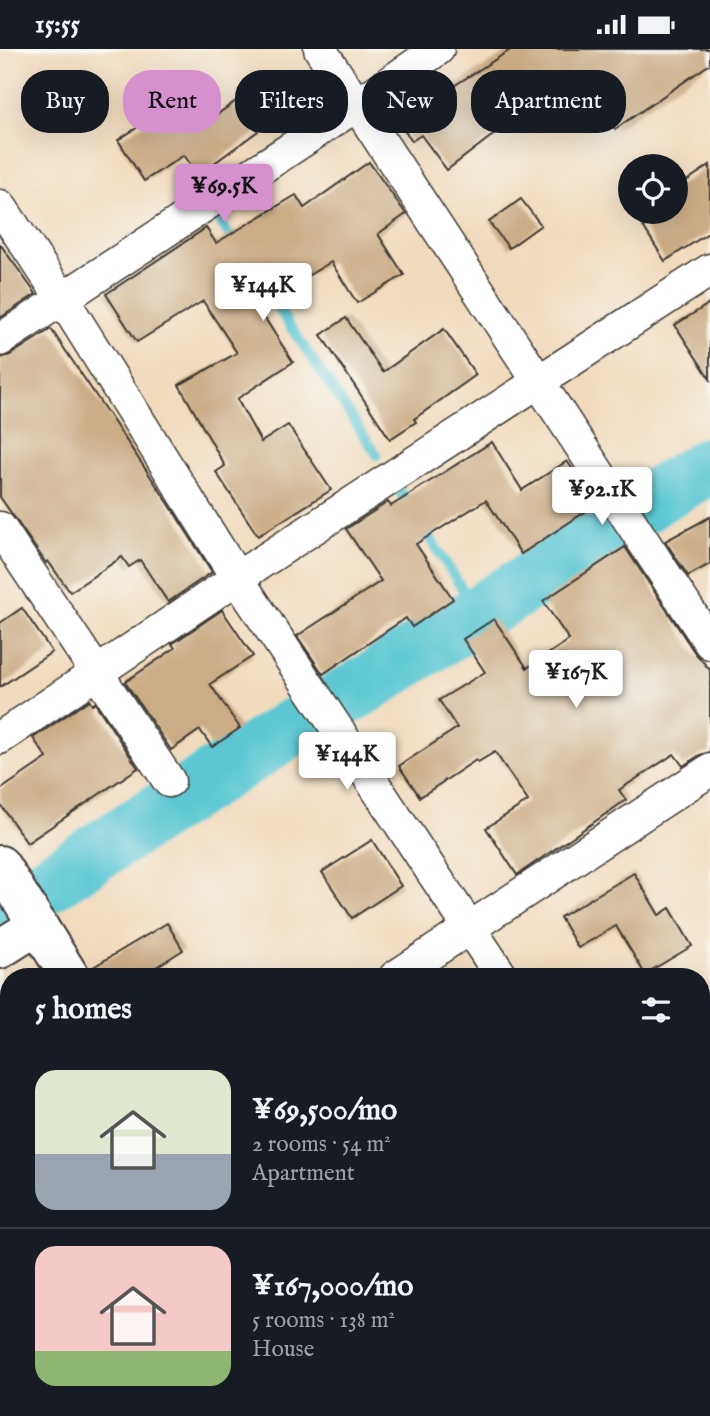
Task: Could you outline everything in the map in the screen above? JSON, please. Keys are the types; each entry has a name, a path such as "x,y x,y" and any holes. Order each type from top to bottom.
{"street":[{"path":"320,49 710,643"},
{"path":"0,340 438,49"},
{"path":"0,206 62,298 237,577 496,968"},
{"path":"0,738 237,577 710,270"},
{"path":"0,528 169,781"},
{"path":"409,968 710,770"},
{"path":"0,865 64,968"},
{"path":"0,949 38,925"}],"building":[{"path":"512,49 710,49 710,64 626,121 626,70 479,70"},
{"path":"471,75 471,133 497,133 447,170 421,135 412,141 406,133 457,133 457,84"},
{"path":"235,102 235,133 255,133 198,175 184,155 144,181 118,140 129,133 221,133 221,112"},
{"path":"369,162 406,214 378,234 404,275 357,303 331,262 257,306 293,362 237,399 261,442 288,425 331,490 258,536 216,472 225,466 179,385 237,353 203,301 137,342 106,294 206,228 216,243 296,195 304,208"},
{"path":"710,165 710,232 665,261 642,224 688,224 688,180"},
{"path":"521,199 541,225 509,248 489,222"},
{"path":"0,244 36,294 0,318"},
{"path":"710,303 710,379 675,325"},
{"path":"346,318 383,372 444,329 476,375 390,439 321,335"},
{"path":"51,329 212,572 168,602 140,560 129,567 122,557 70,592 48,561 46,563 0,497 0,358 10,355"},
{"path":"492,442 522,490 567,461 597,504 521,554 486,500 416,544 453,599 412,627 406,618 323,674 297,636 381,581 346,529 388,502 391,506"},
{"path":"710,517 710,564 688,576 665,541"},
{"path":"625,547 695,653 710,670 710,752 683,766 674,754 619,790 626,800 517,875 486,828 528,801 495,752 478,762 476,760 420,797 399,766 457,728 439,700 485,672 463,639 494,619 527,668 569,640 543,601"},
{"path":"22,608 52,652 0,687 0,623"},
{"path":"222,610 253,656 210,684 240,728 212,747 200,730 171,750 125,682 175,648 172,644"},
{"path":"89,700 92,705 95,703 138,768 27,843 0,804 0,790 47,758 33,738"},
{"path":"372,840 401,886 352,918 322,872"},
{"path":"634,873 659,915 670,908 692,946 655,968 641,968 616,926 578,948 560,917"},
{"path":"167,923 183,950 154,968 92,968"}],"waterway":[{"path":"218,219 235,244"},
{"path":"265,289 377,455"},
{"path":"0,914 291,728 359,689 573,554 655,497 710,465"},
{"path":"398,489 411,509"},
{"path":"423,527 478,614"}]}
